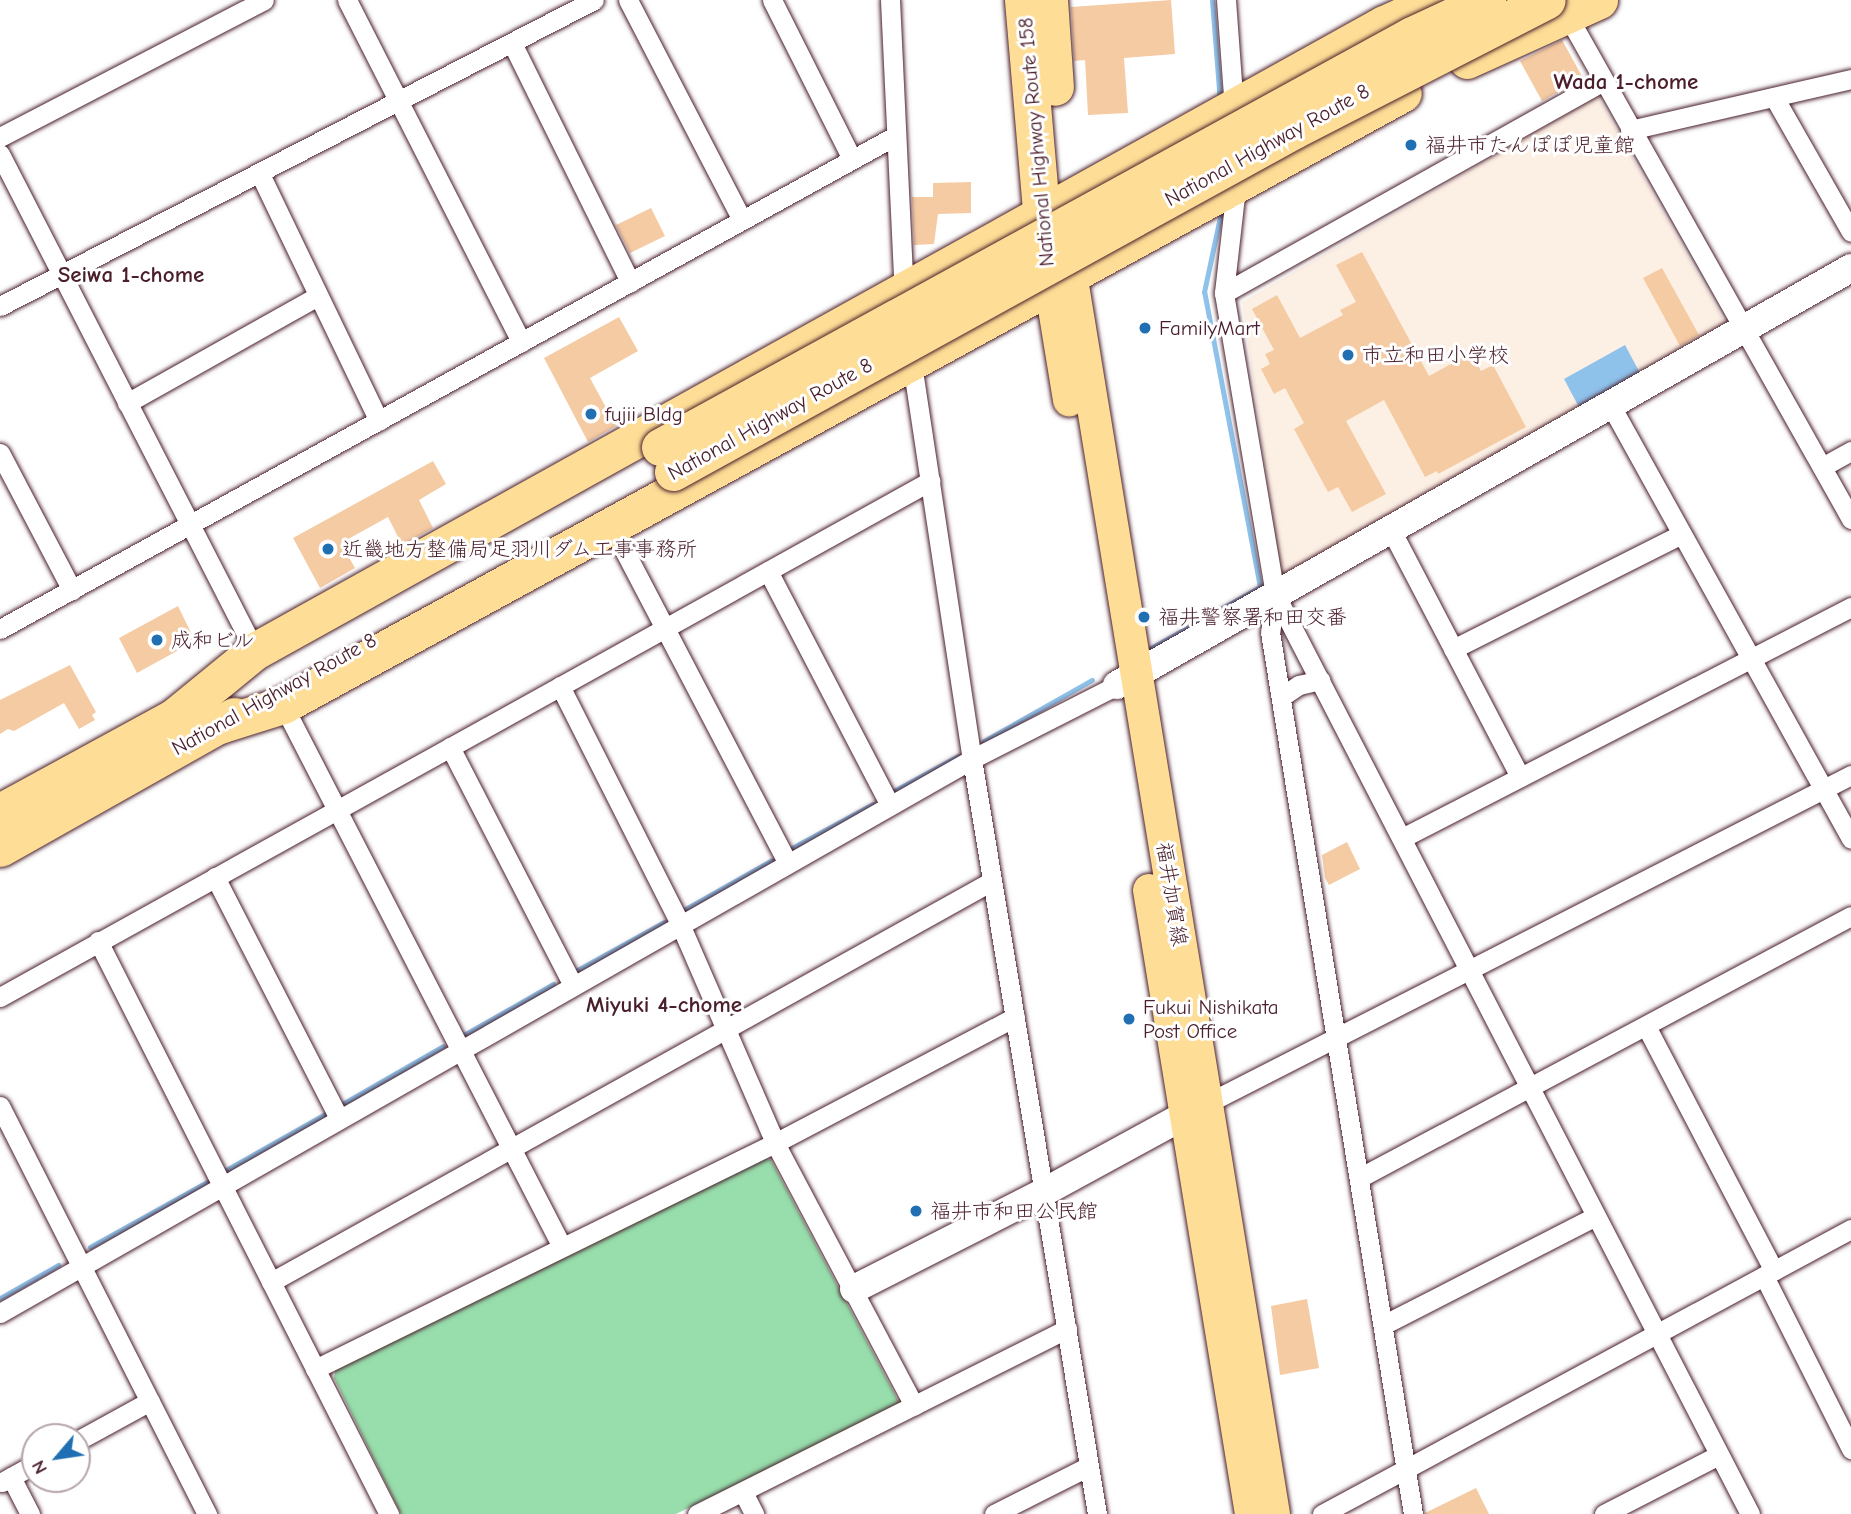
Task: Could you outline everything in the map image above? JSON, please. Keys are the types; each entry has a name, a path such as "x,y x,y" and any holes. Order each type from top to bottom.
{"highway":[{"name":"National Highway Route 158","path":"1023,0 1061,279"},
{"name":"National Highway Route 158","path":"1049,0 1051,209"},
{"path":"174,717 255,651 1384,24 1437,0"},
{"name":"National Highway Route 8","path":"0,848 213,727 666,460 1412,35 1487,0"},
{"path":"213,727 283,705 912,363 1556,7 1599,0"},
{"name":"National Highway Route 8","path":"0,811 174,717 1294,130 1556,7"}],"main road":[{"name":"福井加賀線","path":"1061,279 1196,1110 1251,1514"},
{"name":"福井加賀線","path":"1196,1110 1275,1514"}],"street":[{"path":"0,137 264,0"},
{"path":"347,0 521,342"},
{"path":"0,306 594,0"},
{"path":"628,0 742,220"},
{"path":"772,0 852,159"},
{"path":"890,0 903,291 912,363 972,759 1097,1514"},
{"path":"1226,0 1234,108"},
{"path":"1556,7 1603,81 1851,519"},
{"path":"512,43 630,282"},
{"path":"1630,130 1851,79"},
{"path":"1224,293 1603,81"},
{"path":"1774,97 1851,232"},
{"path":"0,629 895,136"},
{"path":"0,154 255,651"},
{"path":"260,174 379,421"},
{"path":"1231,187 1235,196 1224,293 1275,594 1270,632 1413,1514"},
{"path":"0,1313 890,805 972,759 1126,680 1851,268"},
{"path":"127,403 318,296"},
{"path":"1610,404 1851,839"},
{"path":"1822,467 1851,451"},
{"path":"0,453 72,590"},
{"path":"0,997 930,481"},
{"path":"612,527 788,863"},
{"path":"1391,528 1520,777"},
{"path":"1453,649 1682,534"},
{"path":"768,571 890,805"},
{"path":"1275,594 1750,1514"},
{"path":"1402,838 1851,607"},
{"path":"1281,697 1299,685 1320,680"},
{"path":"560,686 680,924 775,1143 914,1406"},
{"path":"283,705 561,1245"},
{"path":"450,747 573,985"},
{"path":"854,1289 1044,1192 1196,1110 1851,775"},
{"path":"215,877 339,1118"},
{"path":"271,1282 992,881"},
{"path":"1359,1178 1851,916"},
{"path":"98,942 387,1513"},
{"path":"315,1369 561,1245 775,1143 1015,1017"},
{"path":"1646,1026 1769,1273 1851,1449"},
{"path":"0,1106 207,1514"},
{"path":"1383,1325 1596,1216"},
{"path":"1322,1514 1851,1229"},
{"path":"697,1514 1067,1329"},
{"path":"91,1433 150,1401"},
{"path":"1605,1514 1719,1455"},
{"path":"994,1514 1089,1466"},
{"path":"6,1480 30,1514"},
{"path":"743,1492 754,1514"}],"shaded area":[{"path":"1598,96 1726,324 1289,578 1281,575 1242,302"}],"green space":[{"path":"760,1157 771,1160 900,1404 676,1514 401,1514 334,1378 336,1367"}],"water":[{"path":"1625,345 1641,375 1580,409 1564,379"}],"building":[{"path":"1171,0 1175,54 1124,58 1128,113 1088,115 1085,60 1074,61 1071,7"},
{"path":"1562,40 1583,78 1542,101 1520,61"},
{"path":"971,182 971,213 938,214 934,244 914,245 912,197 933,197 933,183"},
{"path":"651,208 665,236 630,253 616,225"},
{"path":"1362,252 1429,376 1471,353 1481,371 1493,365 1526,427 1438,474 1437,471 1425,477 1384,400 1346,421 1386,494 1352,512 1338,487 1328,492 1294,429 1304,423 1285,388 1274,394 1261,369 1270,364 1265,354 1274,350 1252,309 1277,295 1300,338 1343,315 1340,310 1356,302 1336,265"},
{"path":"1662,268 1699,335 1680,346 1643,278"},
{"path":"619,317 638,351 590,378 616,426 588,442 544,358"},
{"path":"433,461 446,484 419,500 433,528 402,545 388,517 341,543 355,568 320,588 293,538"},
{"name":"成和ビル","path":"178,606 195,641 137,673 119,638"},
{"path":"70,665 96,712 92,715 95,720 79,729 64,703 14,731 8,729 0,734 0,700"},
{"path":"1347,842 1360,869 1329,885 1325,878 1322,855"},
{"path":"1307,1299 1319,1368 1280,1375 1271,1306"},
{"path":"1476,1488 1489,1514 1425,1514 1425,1513"}],"waterway":[{"path":"1212,0 1220,101"},
{"path":"1151,648 1260,587 1204,292 1222,207"},
{"path":"984,741 1092,680"},
{"path":"892,792 958,756"},
{"path":"790,849 873,804"},
{"path":"682,911 772,860"},
{"path":"572,973 664,922"},
{"path":"462,1036 553,984"},
{"path":"344,1103 443,1046"},
{"path":"226,1170 325,1114"},
{"path":"90,1247 207,1182"},
{"path":"0,1298 58,1265"}],"place":[{"name":"福井市たんぽぽ児童館","path":"1411,145"},
{"name":"FamilyMart","path":"1145,328"},
{"name":"市立和田小学校","path":"1348,355"},
{"name":"fujii Bldg","path":"591,414"},
{"name":"近畿地方整備局足羽川ダム工事事務所","path":"328,549"},
{"name":"福井警察署和田交番","path":"1144,617"},
{"name":"成和ビル","path":"157,640"},
{"name":"Fukui Nishikata Post Office","path":"1129,1019"},
{"name":"福井市和田公民館","path":"916,1211"}],"district":[{"name":"Wada 1-chome","path":"1626,82"},
{"name":"Seiwa 1-chome","path":"131,275"},
{"name":"Miyuki 4-chome","path":"664,1005"}]}
